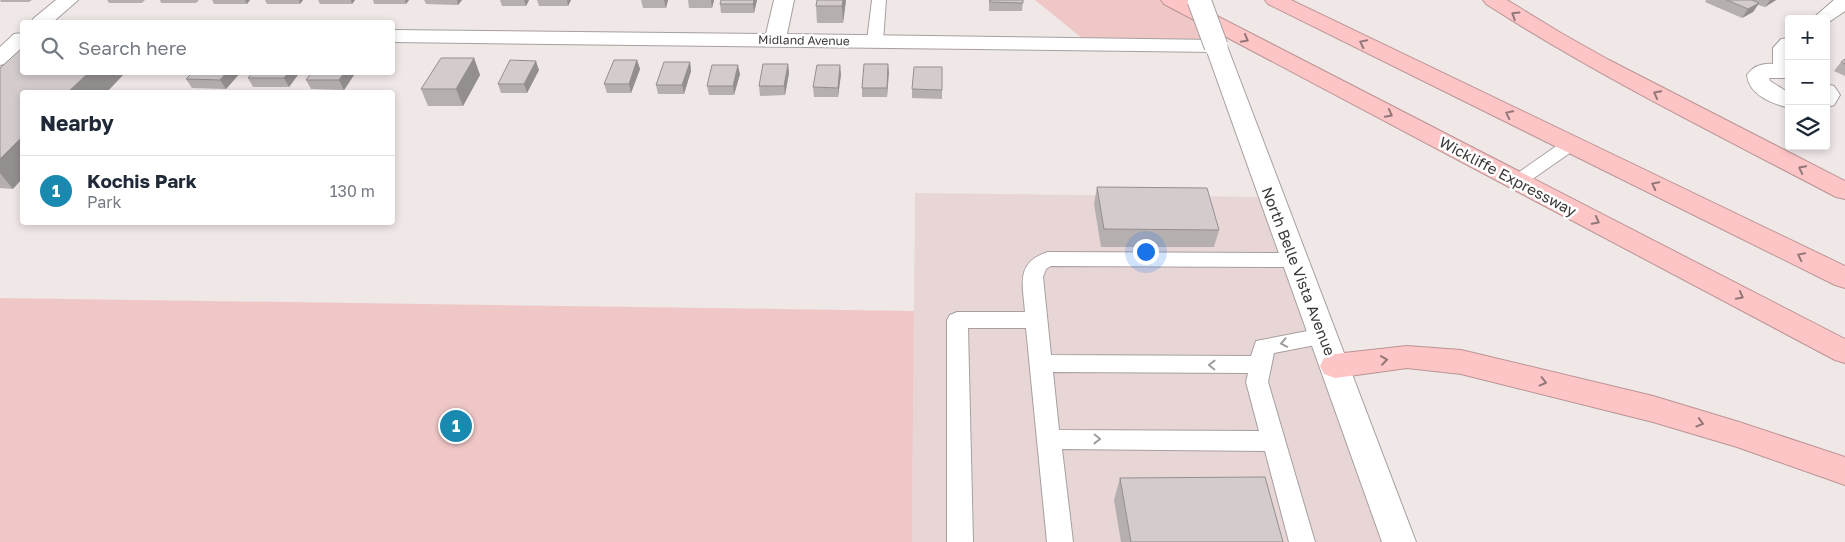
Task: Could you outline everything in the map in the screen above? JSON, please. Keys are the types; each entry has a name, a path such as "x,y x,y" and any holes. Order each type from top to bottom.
{"highway":[{"name":"Wickliffe Expressway","path":"1171,0 1845,352"},
{"path":"1274,0 1845,278"},
{"path":"1493,0 1553,38 1601,65 1845,191"},
{"path":"1335,366 1407,356 1461,362 1653,409 1739,435 1845,471"}],"street":[{"path":"43,20 68,0"},
{"path":"775,40 784,0"},
{"name":"North Belle Vista Avenue","path":"1199,0 1399,542"},
{"path":"1827,15 1845,2"},
{"path":"0,33 20,33"},
{"name":"Midland Avenue","path":"395,36 1216,46"},
{"path":"0,58 20,40"},
{"path":"1785,71 1767,70 1758,75 1759,84 1772,94 1785,99"}],"lane":[{"path":"875,41 879,0"},
{"path":"1518,181 1571,144"},
{"path":"1060,542 1036,320 1033,277 1036,265 1048,259 1294,260"},
{"path":"960,542 956,320 1036,320"},
{"path":"1302,542 1257,382 1264,347 1323,336"},
{"path":"1040,363 1260,365"},
{"path":"1049,438 1274,441"}],"shaded area":[{"path":"1035,0 1171,0 1209,20 1216,46 1088,43"},
{"path":"915,193 1271,197 1398,542 912,542"},
{"path":"0,298 914,311 912,542 0,542"}],"building":[{"path":"721,0 754,0 753,4 720,4"},
{"path":"817,0 843,0 842,6 816,6"},
{"path":"990,0 1023,0 1023,3 990,2"},
{"path":"1727,0 1752,0 1759,3 1748,9"},
{"path":"20,50 20,75 86,75 70,90 20,90 20,139 0,159 0,68"},
{"path":"441,58 474,58 456,89 421,89"},
{"path":"510,60 536,61 524,84 498,84"},
{"path":"614,60 637,60 629,84 604,84"},
{"path":"664,62 690,62 682,85 656,85"},
{"path":"763,64 788,64 784,86 759,86"},
{"path":"864,64 888,64 887,88 862,88"},
{"path":"712,65 738,65 733,86 707,86"},
{"path":"817,65 840,65 838,88 813,87"},
{"path":"914,67 942,67 942,90 912,89"},
{"path":"190,75 224,75 220,80 186,79"},
{"path":"250,75 286,75 284,78 248,78"},
{"path":"310,75 343,75 339,80 306,80"},
{"path":"1097,187 1207,188 1219,230 1104,229"},
{"path":"1265,477 1283,542 1131,542 1120,478"}],"place":[{"name":"Kochis Park","path":"456,426"}]}
